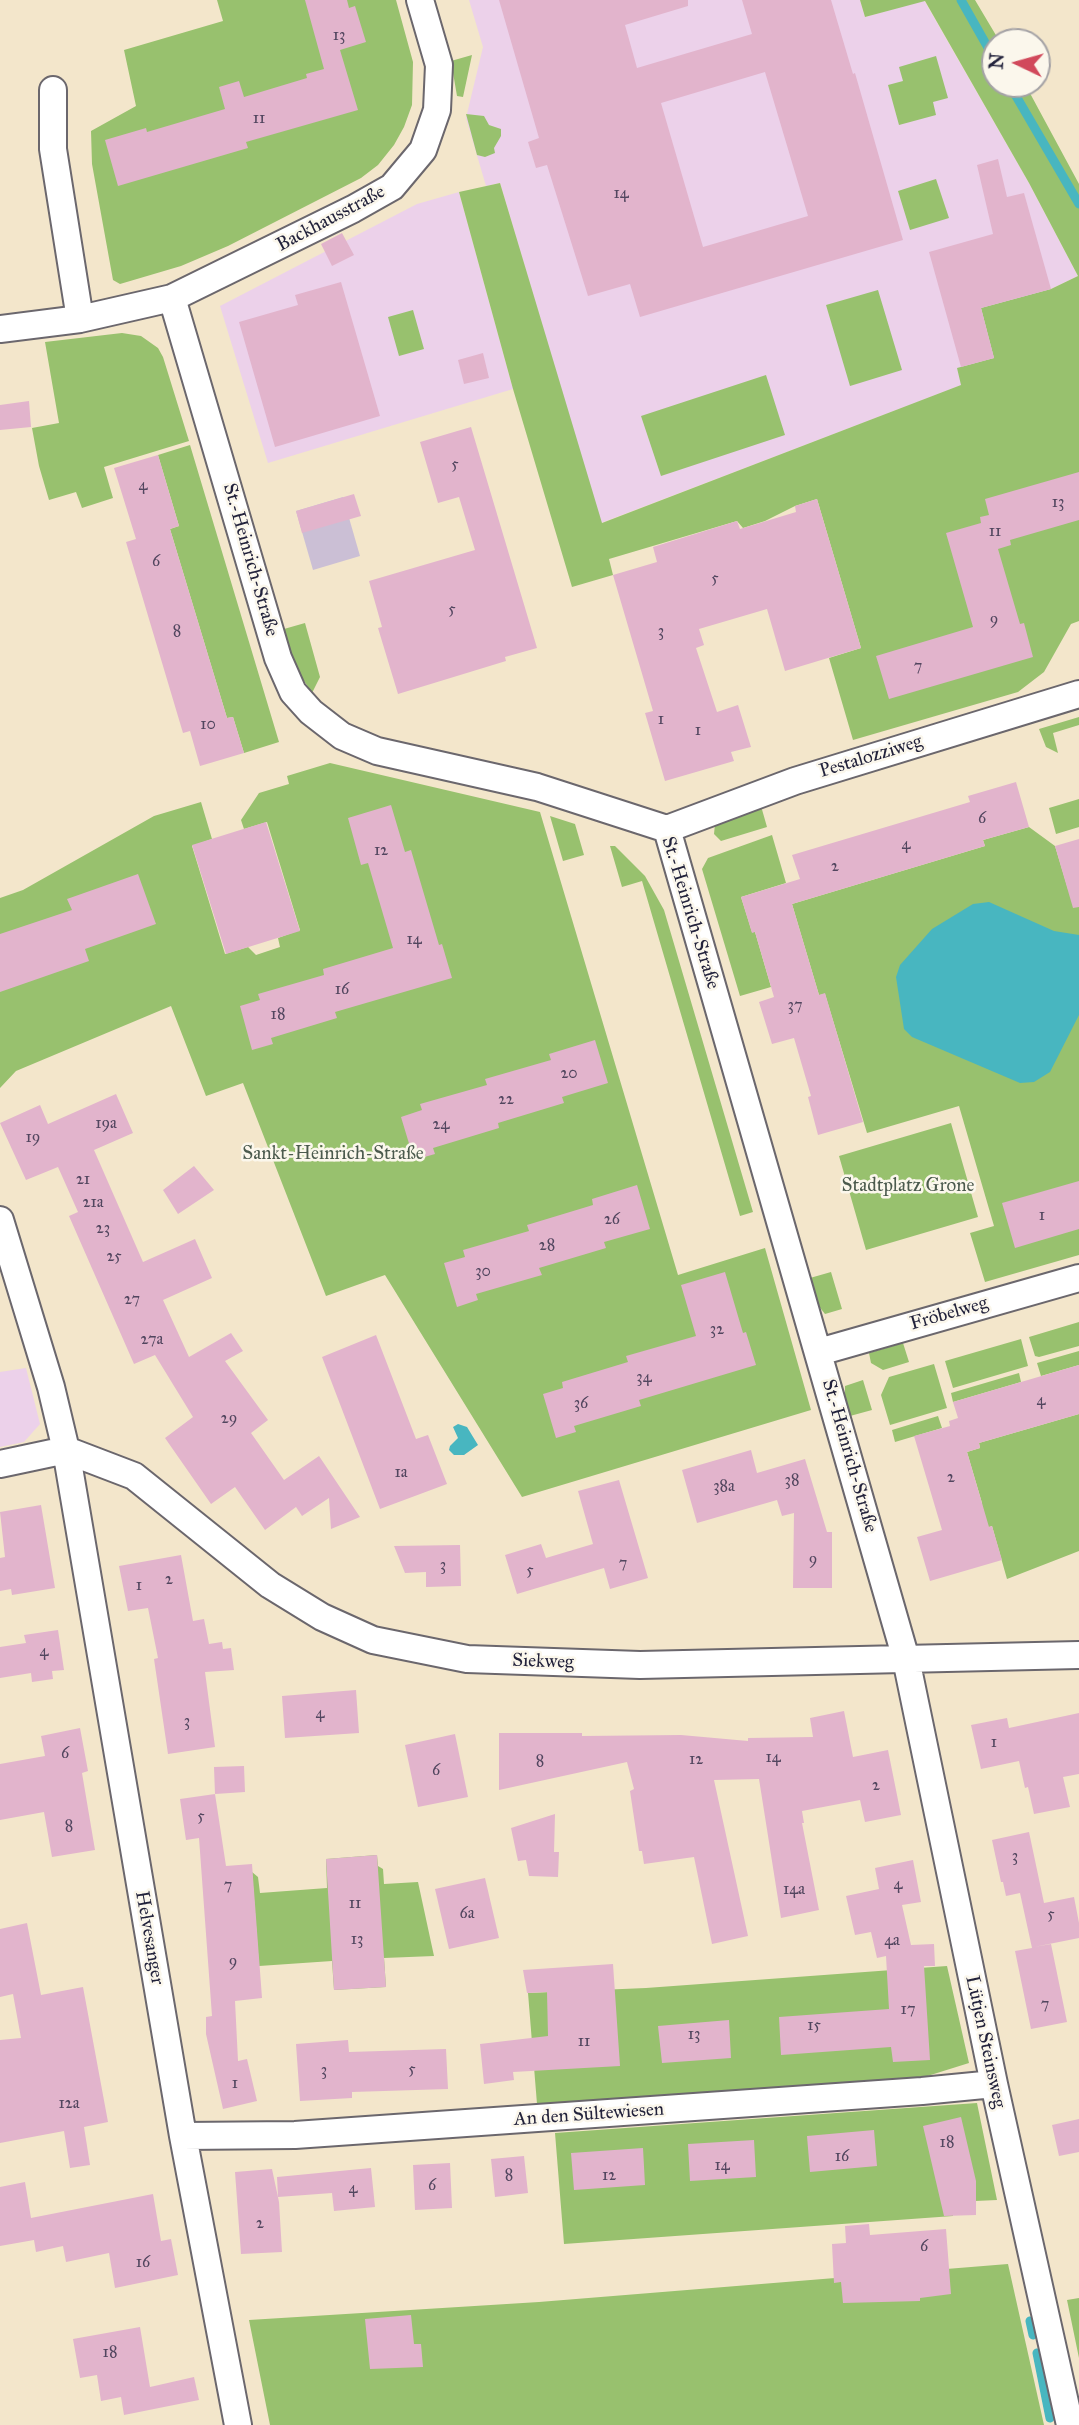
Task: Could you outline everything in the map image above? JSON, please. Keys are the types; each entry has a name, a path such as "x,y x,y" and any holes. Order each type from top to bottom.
{"street":[{"name":"Backhausstraße","path":"0,329 80,319 172,298 372,200 392,187 409,170 423,150 431,130 440,90 439,65 420,0"},
{"path":"53,90 53,149 80,319"},
{"name":"St.-Heinrich-Straße","path":"172,298 278,658 293,692 341,736 377,751 537,787 667,829 906,1658"},
{"name":"Pestalozziweg","path":"667,829 795,781 1079,694"},
{"name":"Helvesanger","path":"0,1220 51,1387 66,1450 183,2137 238,2425"},
{"name":"Fröbelweg","path":"819,1352 1079,1278"},
{"path":"0,1464 66,1450"},
{"name":"Siekweg","path":"66,1450 134,1476 270,1586 322,1617 373,1640 467,1659 640,1665 1079,1655"},
{"name":"Lütjen Steinsweg","path":"906,1658 993,2084 1070,2425"},
{"name":"An den Sültewiesen","path":"183,2137 322,2133 993,2084"}],"shaded area":[{"path":"469,0 860,0 865,17 924,0 1029,183 1078,276 1051,289 994,358 962,385 601,523 500,183 486,186 466,118 483,47"},
{"path":"459,192 513,389 268,463 220,306 417,204"},
{"path":"343,497 360,556 313,570 296,511"},
{"path":"26,1368 40,1424 24,1442 0,1447 0,1372"}],"green space":[{"path":"217,0 396,0 413,62 412,105 394,145 378,165 361,178 228,246 181,266 120,284 113,280 92,164 91,131 136,106 124,50 223,21"},
{"path":"860,0 975,0 992,28 981,28 981,98 1033,98 1079,184 1079,621 1071,624 1044,672 1018,692 853,740 829,658 861,648 817,499 743,528 737,521 609,559 613,575 572,587 513,389 459,192 500,183 602,523 961,385 957,368 994,358 981,308 1051,289 1078,276 1029,183 925,1 865,17"},
{"path":"472,55 463,97 457,96 451,61"},
{"path":"936,56 948,98 933,102 936,115 899,125 888,85 903,81 899,67"},
{"path":"466,114 484,116 489,125 501,129 501,136 494,148 495,153 485,157 477,155"},
{"path":"936,179 949,218 910,230 898,191"},
{"path":"878,290 902,370 850,386 826,305"},
{"path":"413,310 424,349 399,356 388,317"},
{"path":"122,333 141,336 158,348 189,441 104,467 113,498 82,508 76,492 49,500 32,428 59,423 45,342"},
{"path":"766,375 785,435 661,476 641,416"},
{"path":"190,445 279,742 244,753 233,717 227,718 170,529 179,526 158,455"},
{"path":"305,623 320,677 312,693 295,667 284,629"},
{"path":"1079,717 1079,725 1053,733 1058,753 1046,747 1039,729"},
{"name":"Sankt-Heinrich-Straße","path":"330,763 540,812 678,1275 765,1248 811,1410 522,1497 385,1275 326,1296 243,1083 206,1096 171,1006 16,1071 0,1088 0,898 23,890 154,816 201,802 212,839 192,846 225,954 248,947 256,955 280,947 278,938 300,930 267,822 244,829 241,820 259,793 289,784 287,776"},
{"path":"1079,799 1079,827 1056,834 1049,808"},
{"path":"761,806 767,827 721,841 714,834 715,824"},
{"path":"550,816 575,824 584,855 563,861"},
{"path":"1029,827 1055,846 1068,889 1079,887 1079,1255 985,1282 970,1233 994,1226 959,1106 867,1133 825,994 819,995 792,904 985,846 983,840"},
{"path":"772,835 786,883 741,897 752,932 755,932 771,987 740,996 702,869 708,858"},
{"path":"610,846 615,846 645,876 664,910 753,1212 740,1216 642,881 622,887"},
{"name":"Stadtplatz Grone","path":"951,1123 978,1217 866,1250 839,1156"},
{"path":"831,1272 842,1309 825,1314 817,1304 810,1278"},
{"path":"1079,1322 1079,1346 1035,1356 1029,1337"},
{"path":"1021,1339 1028,1366 953,1388 945,1361"},
{"path":"903,1343 909,1362 883,1370 871,1363 869,1353"},
{"path":"1079,1351 1079,1365 1041,1376 1037,1363"},
{"path":"934,1364 947,1408 890,1425 881,1395 889,1377"},
{"path":"1019,1373 1021,1382 953,1402 951,1393"},
{"path":"863,1380 872,1410 850,1416 845,1399 845,1386"},
{"path":"1079,1414 1079,1551 1007,1579 992,1526 983,1529 982,1503 967,1452 980,1448 979,1443"},
{"path":"938,1416 942,1428 895,1442 892,1430"},
{"path":"377,1855 378,1866 383,1869 384,1884 418,1882 434,1956 384,1958 386,1987 334,1990 332,1961 259,1966 252,1872 258,1877 260,1893 327,1888 326,1859"},
{"path":"947,1966 969,2063 921,2078 537,2104 528,1993 646,1988"},
{"path":"977,2103 997,2200 953,2202 953,2216 564,2244 555,2133"},
{"path":"1008,2264 1044,2425 270,2425 249,2320 539,2302"},
{"path":"1079,2298 1079,2358 1067,2300"}],"water":[{"path":"989,902 1054,931 1079,935 1079,1015 1050,1072 1034,1082 1020,1083 912,1037 904,1029 896,977 900,965 932,929 973,904"},
{"path":"458,1424 467,1427 478,1445 464,1455 454,1455 449,1450 458,1438 453,1427"}],"building":[{"path":"305,0 347,0 349,8 355,6 366,42 340,50 358,110 246,142 248,148 118,186 105,140 146,128 147,132 225,109 219,87 239,81 244,97 307,78 306,74 324,69"},
{"path":"499,0 688,0 688,6 625,25 637,68 752,34 742,0 831,0 903,240 640,317 630,284 588,296 547,165 536,168 528,142 539,138","holes":["765,72 808,216 703,247 661,103"]},
{"path":"998,159 1007,197 1024,193 1051,289 981,308 994,358 961,367 929,252 993,234 977,165"},
{"path":"342,233 354,255 332,266 321,244"},
{"path":"341,282 380,416 275,447 239,322 298,305 295,295"},
{"path":"483,353 489,378 464,384 458,360"},
{"path":"29,401 31,427 0,430 0,405"},
{"path":"471,427 537,648 505,657 506,661 398,694 378,628 382,627 369,581 475,550 459,497 438,503 420,442"},
{"path":"158,455 179,526 170,529 227,718 233,717 244,753 200,766 190,731 183,733 126,542 136,539 114,468"},
{"path":"1079,472 1079,520 1010,540 1011,545 998,549 1020,624 1024,623 1033,657 889,699 876,656 973,627 946,533 981,523 980,517 989,515 985,499"},
{"path":"354,494 361,516 302,533 296,511"},
{"path":"817,499 861,648 785,671 767,609 699,629 704,645 696,648 717,712 738,705 751,747 731,752 734,761 665,781 645,713 653,711 613,575 657,562 653,547 737,521 740,529 796,512 795,506"},
{"path":"1016,782 1029,827 983,840 985,846 792,904 819,995 825,993 863,1122 818,1135 808,1097 811,1096 794,1038 772,1044 759,1002 774,997 755,932 752,933 741,897 800,879 792,855 970,802 968,796"},
{"path":"391,805 405,852 411,850 439,945 442,944 452,978 335,1012 337,1018 271,1038 273,1044 252,1050 240,1006 260,1000 258,994 324,975 323,969 393,948 368,863 361,865 348,818"},
{"path":"266,822 300,931 226,954 192,845"},
{"path":"1079,839 1079,907 1073,908 1055,846"},
{"path":"138,874 156,924 85,949 89,961 0,992 0,934 72,910 67,899"},
{"path":"595,1040 608,1083 562,1097 564,1103 498,1123 499,1128 433,1148 435,1154 414,1160 401,1117 422,1110 420,1104 487,1085 485,1079 551,1060 549,1054"},
{"path":"116,1094 133,1133 94,1150 143,1262 195,1239 212,1278 163,1300 189,1357 231,1333 243,1351 225,1361 268,1420 251,1433 284,1480 319,1456 360,1517 331,1529 329,1498 302,1516 296,1507 265,1530 235,1487 211,1504 165,1438 193,1417 155,1355 134,1364 69,1216 78,1212 58,1167 26,1180 0,1123 40,1105 48,1124"},
{"path":"194,1166 214,1190 178,1214 163,1190"},
{"path":"1079,1181 1079,1229 1015,1248 1002,1203"},
{"path":"637,1185 650,1229 604,1242 606,1248 539,1268 542,1275 476,1294 478,1300 457,1307 444,1263 465,1257 463,1250 529,1231 527,1225 593,1205 592,1199"},
{"path":"725,1272 743,1333 746,1332 756,1365 639,1400 641,1406 574,1426 576,1432 556,1438 543,1394 563,1388 562,1382 628,1362 626,1356 696,1336 681,1285"},
{"path":"376,1335 416,1439 428,1435 447,1484 380,1509 322,1357"},
{"path":"1079,1365 1079,1414 979,1443 980,1448 967,1452 989,1527 992,1526 1002,1560 930,1581 917,1537 942,1530 914,1436 950,1426 949,1421 958,1418 953,1402"},
{"path":"751,1450 757,1473 805,1459 827,1532 832,1532 832,1588 793,1588 794,1513 782,1516 777,1500 697,1523 682,1470"},
{"path":"619,1480 648,1578 610,1589 604,1568 517,1594 505,1555 541,1544 546,1558 593,1544 578,1491"},
{"path":"41,1505 55,1588 12,1595 11,1589 0,1591 0,1558 5,1557 0,1512"},
{"path":"460,1545 461,1586 426,1587 426,1572 405,1573 394,1546"},
{"path":"181,1555 193,1621 204,1619 209,1644 222,1642 223,1649 231,1648 234,1670 205,1672 215,1747 168,1754 154,1659 158,1658 148,1608 128,1611 119,1566"},
{"path":"58,1630 64,1670 52,1671 53,1679 32,1682 31,1673 0,1678 0,1647 26,1643 24,1635"},
{"path":"356,1690 359,1733 285,1738 282,1696"},
{"path":"844,1711 853,1757 888,1750 901,1815 865,1822 860,1800 802,1811 819,1910 781,1918 759,1779 714,1780 748,1936 712,1944 694,1857 644,1864 642,1851 639,1851 630,1791 634,1789 627,1762 499,1790 499,1733 681,1735 748,1741 748,1738 813,1737 810,1718"},
{"path":"1079,1713 1079,1774 1063,1777 1070,1807 1034,1814 1019,1761 981,1769 971,1725 1007,1718 1009,1728"},
{"path":"80,1728 88,1771 82,1773 95,1850 52,1857 44,1812 0,1820 0,1764 45,1756 41,1736"},
{"path":"455,1734 468,1797 418,1807 405,1745"},
{"path":"244,1766 245,1792 215,1794 214,1767"},
{"path":"215,1794 226,1866 252,1864 262,1998 235,2001 238,2061 247,2059 257,2101 223,2109 206,2034 206,2017 212,2016 199,1838 186,1840 180,1799"},
{"path":"555,1814 554,1852 559,1852 558,1877 529,1876 526,1860 518,1861 511,1828"},
{"path":"1029,1832 1044,1903 1074,1897 1079,1923 1079,1938 1034,1947 1051,1944 1067,2022 1031,2029 1015,1951 1032,1948 1020,1893 1006,1896 992,1840"},
{"path":"377,1855 386,1987 334,1990 326,1859"},
{"path":"913,1860 921,1902 902,1905 911,1945 934,1944 935,1966 924,1966 930,2060 893,2062 891,2047 781,2055 779,2017 889,2009 886,1956 877,1958 871,1932 855,1935 846,1896 879,1889 875,1868"},
{"path":"485,1878 499,1938 449,1949 435,1889"},
{"path":"27,1923 41,1995 83,1987 108,2122 84,2127 90,2165 70,2168 64,2131 0,2143 0,2040 21,2038 13,1994 0,1997 0,1929"},
{"path":"613,1964 620,2066 513,2072 514,2080 484,2084 480,2044 548,2036 547,1992 527,1993 523,1970"},
{"path":"729,2020 731,2058 662,2063 658,2026"},
{"path":"348,2040 349,2052 446,2049 448,2089 352,2092 352,2098 300,2101 296,2044"},
{"path":"961,2117 976,2181 976,2215 944,2216 923,2126"},
{"path":"1079,2119 1079,2152 1059,2156 1052,2125"},
{"path":"874,2130 877,2166 810,2172 807,2136"},
{"path":"754,2140 756,2177 690,2181 688,2144"},
{"path":"643,2148 645,2185 574,2190 571,2153"},
{"path":"524,2156 528,2193 495,2197 491,2159"},
{"path":"450,2163 452,2208 415,2210 413,2165"},
{"path":"371,2168 375,2207 334,2211 332,2193 278,2197 277,2177"},
{"path":"272,2169 279,2202 282,2252 241,2254 235,2172"},
{"path":"25,2182 31,2218 153,2194 161,2241 171,2239 178,2275 115,2288 109,2253 66,2262 63,2246 36,2252 34,2240 0,2246 0,2187"},
{"path":"869,2224 870,2235 946,2229 951,2294 920,2298 920,2301 843,2303 841,2282 834,2283 832,2244 846,2243 845,2226"},
{"path":"411,2315 414,2344 421,2344 423,2367 370,2369 365,2319"},
{"path":"140,2327 150,2387 194,2377 199,2400 124,2415 121,2397 101,2401 97,2375 80,2378 73,2339"}],"waterway":[{"path":"961,0 981,35"},
{"path":"1017,98 1079,204"},
{"path":"1030,2321 1033,2335"},
{"path":"1037,2353 1050,2418"}]}
